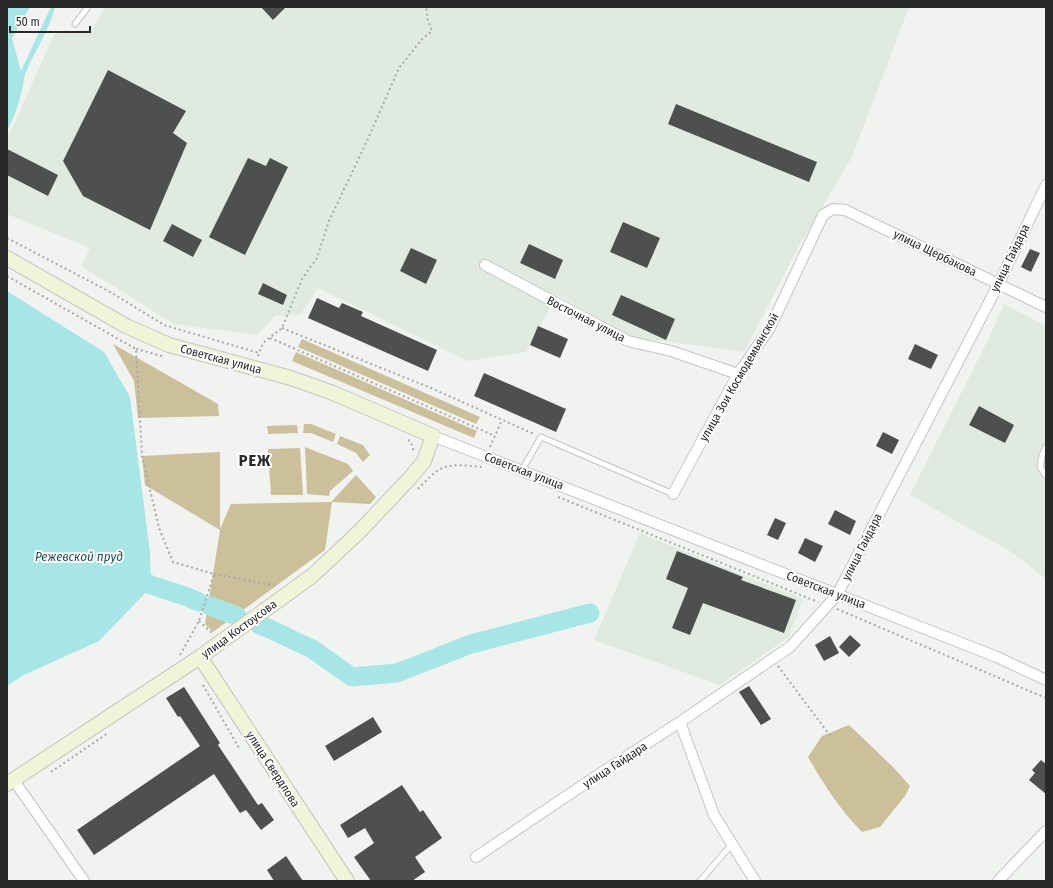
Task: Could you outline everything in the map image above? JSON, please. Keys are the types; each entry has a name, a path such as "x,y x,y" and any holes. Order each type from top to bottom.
{"main road":[{"name":"Советская улица","path":"7,258 126,326 168,345 291,378 333,393 433,436"},
{"name":"улица Костоусова","path":"10,782 200,657 312,576 359,532 410,478 424,460 433,436"},
{"name":"улица Свердлова","path":"200,657 347,881"}],"street":[{"name":"улица Гайдара","path":"476,856 680,722 790,647 828,606 837,595 999,283 1046,185"},
{"name":"улица Щербакова","path":"823,216 833,209 845,210 1046,307"},
{"name":"улица Зои Космодемьянской","path":"674,494 738,374 770,328 823,216"},
{"name":"Восточная улица","path":"485,265 628,341 671,351 738,374"},
{"name":"Советская улица","path":"433,436 998,657 1046,680"},
{"path":"680,722 714,815 755,881"},
{"path":"10,782 84,881"},
{"path":"998,881 1046,831"}],"lane":[{"path":"75,24 88,7"},
{"path":"522,470 541,437 674,494"},
{"path":"1046,447 1042,455 1040,467 1046,476"},
{"path":"700,881 732,844"}],"path":[{"path":"7,238 112,293 164,325 259,353 263,343 282,328 302,279 317,258 329,221 367,141 399,68 422,39 432,31 428,20 426,7"},
{"path":"7,276 136,349 167,358"},
{"path":"282,328 431,388 541,437"},
{"path":"270,338 495,436"},
{"path":"136,349 142,456 159,528 173,562 214,574 278,586"},
{"path":"414,492 438,470 448,466 459,465 482,467 502,420"},
{"path":"403,438 410,441 413,448 413,455"},
{"path":"556,496 828,606 1046,698"},
{"path":"178,672 174,665 199,621 214,574"},
{"path":"773,659 831,737"},
{"path":"200,681 239,748"},
{"path":"51,772 108,733"}],"shaded area":[{"path":"105,7 909,7 852,157 800,244 744,352 633,337 557,295 526,352 468,361 318,288 300,315 275,316 257,335 174,324 81,266 90,248 7,214 7,138 54,34 92,30"},
{"path":"1004,304 1046,326 1046,579 1013,553 910,495 988,340"},
{"path":"302,339 480,417 476,424 298,347"},
{"path":"113,344 218,404 219,416 138,418 134,381"},
{"path":"296,352 477,431 474,438 292,361"},
{"path":"304,424 311,424 336,434 333,442 311,433 303,433"},
{"path":"297,425 298,433 268,434 267,426"},
{"path":"340,436 363,445 370,455 363,462 356,453 337,444"},
{"path":"305,447 348,464 353,471 330,491 329,496 307,494"},
{"path":"300,448 303,495 271,495 268,449"},
{"path":"220,452 220,529 231,504 331,502 356,475 376,497 370,504 332,502 325,550 213,632 205,624 220,530 145,485 142,456"},
{"path":"640,533 803,599 789,637 720,685 594,640"},
{"path":"849,725 893,767 910,786 905,796 880,827 862,832 846,815 832,796 808,757 822,736"}],"water":[{"path":"7,7 30,7 12,38 21,71 51,7 55,7 46,32 25,74 18,106 7,131"},
{"name":"Режевской пруд","path":"7,291 104,352 130,397 150,552 151,587 99,641 24,675 7,686"}],"building":[{"path":"261,7 286,7 273,20"},
{"path":"108,70 186,111 173,133 187,143 150,230 83,196 63,161"},
{"path":"676,104 817,162 809,182 668,124"},
{"path":"7,149 58,175 48,196 7,175"},
{"path":"248,158 266,166 270,158 288,167 245,255 209,237"},
{"path":"623,222 660,238 647,268 610,252"},
{"path":"172,224 202,240 193,257 163,241"},
{"path":"529,244 563,260 555,279 520,263"},
{"path":"411,248 437,260 426,284 400,271"},
{"path":"1030,249 1040,253 1031,272 1021,267"},
{"path":"263,283 287,295 283,305 258,294"},
{"path":"621,295 675,319 666,340 612,315"},
{"path":"317,298 339,308 342,303 363,312 361,316 437,350 428,371 308,318"},
{"path":"538,326 568,339 560,358 530,345"},
{"path":"915,344 938,355 931,369 908,359"},
{"path":"484,373 566,409 556,432 474,396"},
{"path":"979,406 1014,425 1005,443 969,425"},
{"path":"883,432 899,440 892,454 876,446"},
{"path":"835,510 856,521 850,535 828,524"},
{"path":"775,518 786,523 778,540 767,535"},
{"path":"805,538 823,546 815,562 798,553"},
{"path":"677,551 743,577 741,580 796,600 784,633 703,603 690,635 672,628 688,588 666,579"},
{"path":"850,635 861,645 849,657 839,647"},
{"path":"830,636 839,653 824,661 815,645"},
{"path":"749,686 771,719 761,725 739,692"},
{"path":"184,687 220,743 218,745 258,805 262,803 274,820 261,830 246,810 240,813 214,774 94,855 77,830 200,746 166,698"},
{"path":"373,717 382,732 334,761 325,746"},
{"path":"1041,760 1046,764 1046,794 1029,780 1035,773 1032,770"},
{"path":"402,785 420,812 423,810 442,838 415,857 425,872 412,881 371,881 354,857 374,843 365,828 348,838 340,825"},
{"path":"286,856 303,881 274,881 267,870"}],"waterway":[{"path":"128,574 151,585 199,602"},
{"path":"210,606 237,616"},
{"path":"260,625 312,649 352,677 397,673 471,644 590,613"}],"district":[{"name":"РЕЖ","path":"255,460"}]}
